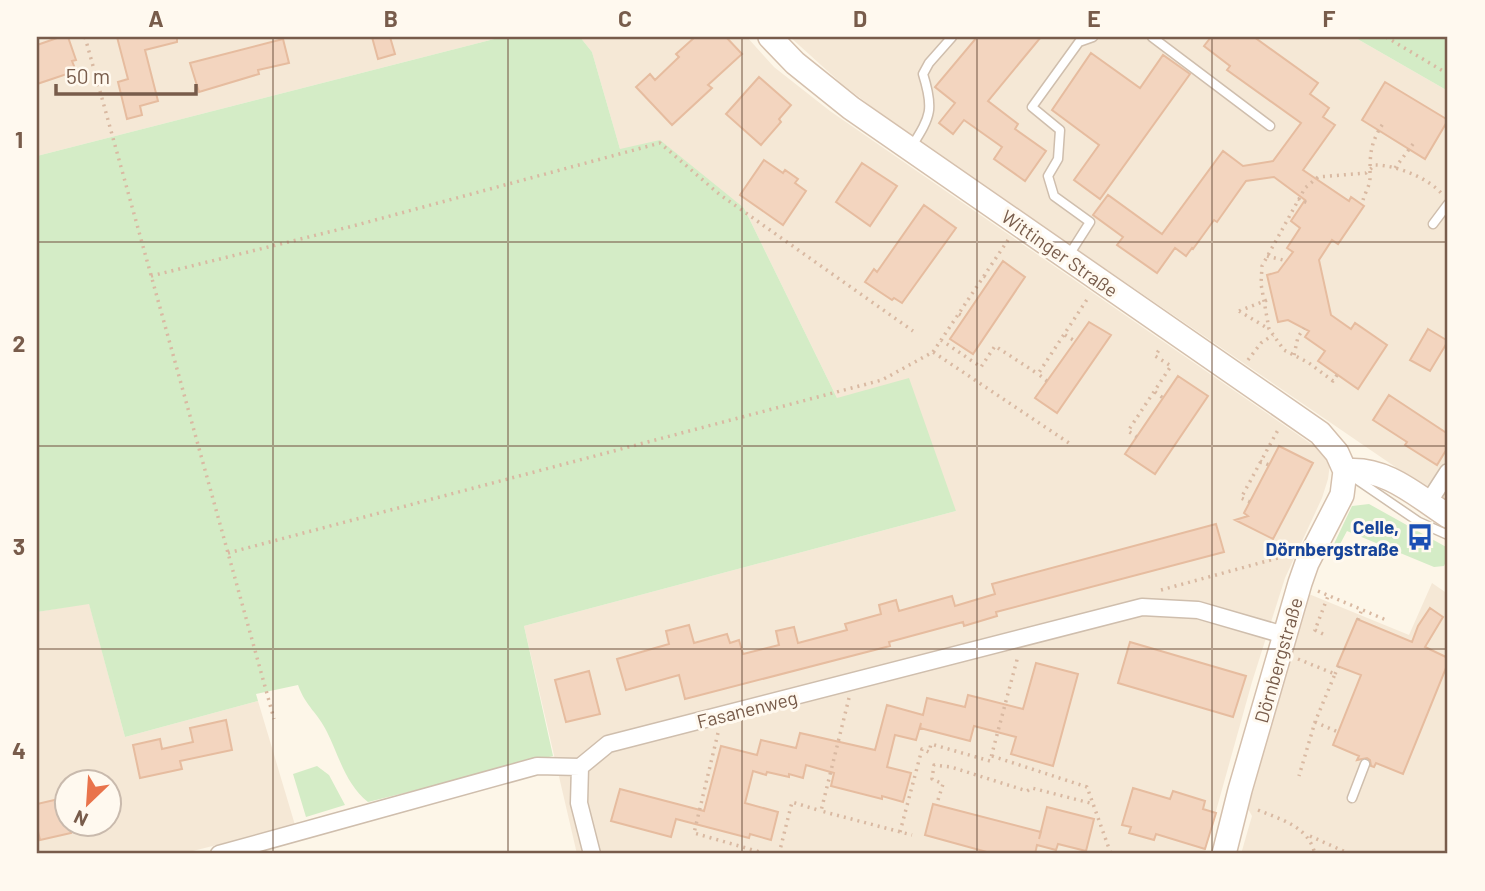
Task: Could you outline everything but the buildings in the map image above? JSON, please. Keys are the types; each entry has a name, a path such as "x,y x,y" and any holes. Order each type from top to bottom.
{"main road":[{"name":"Wittinger Straße","path":"770,37 795,63 839,98 1320,433 1337,453 1345,471"},
{"path":"1345,471 1359,469 1386,476 1448,516"},
{"name":"Dörnbergstraße","path":"1224,854 1304,573 1342,495 1345,471"}],"street":[{"path":"1428,503 1448,472"},
{"name":"Fasanenweg","path":"580,767 608,744 1142,607 1198,610 1282,643"},
{"path":"219,854 537,766 580,767 579,803 592,854"}],"lane":[{"path":"910,149 929,118 929,92 923,74 952,37"},
{"path":"1067,258 1090,222 1054,196 1048,176 1058,159 1060,130 1032,107 1079,42 1093,37"},
{"path":"1152,37 1270,126"},
{"path":"1433,224 1448,203"},
{"name":"Wittinger Straße","path":"1345,471 1419,522 1448,535"},
{"path":"1352,798 1365,764"}],"path":[{"path":"85,37 274,719"},
{"path":"1386,37 1448,74"},
{"path":"1363,200 1371,179 1369,153 1384,122"},
{"path":"1395,168 1416,140"},
{"path":"150,276 353,226 660,143 719,194 913,331"},
{"path":"1337,375 1333,382 1309,363 1284,350 1269,329 1264,300 1262,265 1305,188 1318,177 1366,173 1375,165 1386,165 1438,189 1448,203"},
{"path":"1298,199 1308,203"},
{"path":"228,553 882,380 933,352 1019,224"},
{"path":"1267,256 1286,261"},
{"path":"984,276 990,280"},
{"path":"1038,374 1100,280"},
{"path":"1269,329 1239,312 1270,299"},
{"path":"959,313 965,317"},
{"path":"1294,355 1298,337 1304,328"},
{"path":"1137,437 1128,431 1171,366 1155,356 1172,331"},
{"path":"1065,334 1075,341"},
{"path":"1239,377 1261,343 1273,335"},
{"path":"941,340 981,367 995,346 1047,381"},
{"path":"933,352 1069,443"},
{"path":"1155,392 1163,398"},
{"path":"1250,502 1241,498 1273,436 1289,413"},
{"path":"1260,461 1269,465"},
{"path":"1142,607 1148,593 1289,555 1328,595 1386,620"},
{"path":"1323,634 1315,630 1328,595"},
{"path":"1357,619 1362,609"},
{"path":"900,832 922,749 929,752 930,744 990,761 1023,638"},
{"path":"1282,643 1336,670 1315,722 1299,776"},
{"path":"821,811 853,682"},
{"path":"724,715 694,833 767,854"},
{"path":"1315,722 1338,732"},
{"path":"992,756 1087,787 1111,854"},
{"path":"938,800 943,784 932,779 934,765 951,766 1027,791 1032,788 1094,804"},
{"path":"779,854 792,802 912,835"},
{"path":"1258,810 1350,854"},
{"path":"1308,835 1315,854"}],"shaded area":[{"path":"37,37 502,37 37,156"},
{"path":"580,37 747,37 774,67 830,111 1320,450 1330,464 1328,479 1285,578 1252,682 1204,854 577,854 524,626 956,511 837,398 744,208 620,149 592,52"},
{"path":"790,37 1354,37 1448,91 1448,503 894,124 842,84"},
{"path":"1432,583 1448,594 1448,854 1241,854 1252,816 1247,807 1304,592 1409,635"},
{"path":"89,603 125,737 258,701 295,825 181,854 37,854 37,612"}],"green space":[{"path":"502,37 580,37 592,52 620,149 660,140 744,208 837,398 909,378 956,511 524,626 553,756 368,802 349,779 323,725 298,685 256,694 258,701 125,737 89,604 37,612 37,156"},
{"path":"1354,37 1448,37 1448,91"},
{"path":"1369,504 1448,548 1444,566 1434,567 1347,531 1339,546 1334,544 1352,506"},
{"path":"317,766 329,775 345,805 306,817 293,774"}],"place":[{"name":"Celle, Dörnbergstraße","path":"1420,537"}]}
